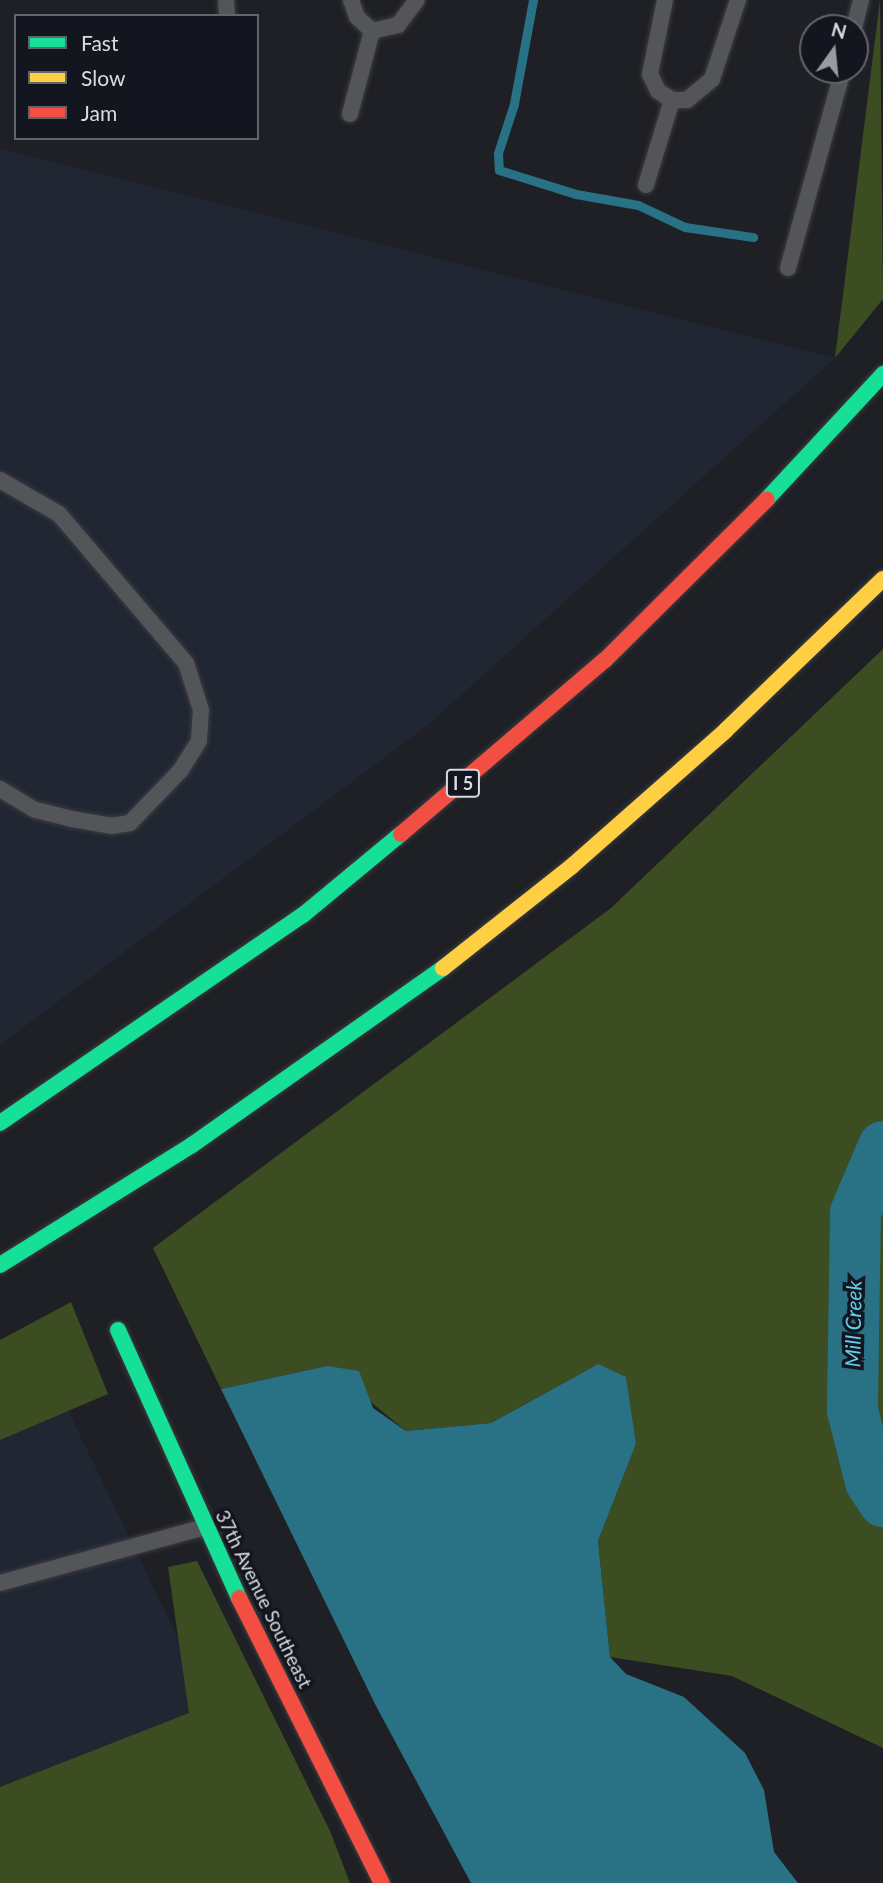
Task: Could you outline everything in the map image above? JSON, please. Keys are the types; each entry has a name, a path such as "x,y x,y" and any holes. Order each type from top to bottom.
{"main road":[{"name":"I 5","path":"0,1123 303,915 445,798 605,660 817,449 879,379"},
{"path":"0,1265 204,1137 444,966 572,866 726,730 883,579"},
{"name":"37th Avenue Southeast","path":"118,1330 205,1527 382,1883"}],"lane":[{"path":"351,0 357,17 372,31"},
{"path":"372,31 398,25 417,0"},
{"path":"665,0 650,74 658,91 672,100 694,97 712,79 738,0"},
{"path":"350,114 372,31"},
{"path":"788,268 839,84"},
{"path":"646,185 672,100"},
{"path":"0,789 36,810 112,826 130,823 181,770 199,741 201,710 186,663 59,514 5,481"},
{"path":"0,1583 205,1527"}],"shaded area":[{"path":"0,149 835,358 428,725 0,1045"},
{"path":"65,1404 296,1883 0,1883 0,1430"}],"green space":[{"path":"880,0 883,299 835,358"},
{"path":"883,649 883,1748 732,1676 610,1657 598,1541 636,1444 598,1364 491,1423 406,1431 327,1366 221,1389 153,1248 611,908"},
{"path":"71,1302 108,1394 0,1440 0,1340"},
{"path":"197,1561 330,1831 350,1883 0,1883 0,1787 189,1713 168,1567"}],"water":[{"path":"598,1364 626,1377 636,1444 598,1541 610,1657 626,1674 684,1697 745,1753 764,1790 774,1852 798,1883 471,1883 375,1704 221,1389 327,1366 359,1371 373,1408 406,1431 491,1423"}],"waterway":[{"path":"533,0 514,104 498,153 499,170 576,194 638,205 685,227 753,237"},
{"name":"Mill Creek","path":"883,1146 855,1212 852,1410 870,1481 883,1501"}],"traffic: fast":[{"path":"767,499 883,374"},
{"path":"0,1123 303,915 401,834"},
{"path":"0,1265 192,1145 443,968"},
{"path":"118,1330 239,1598"}],"traffic: slow":[{"path":"443,968 572,866 726,730 883,579"}],"traffic: jam":[{"path":"401,834 605,660 767,499"},
{"path":"239,1598 382,1883"}]}
